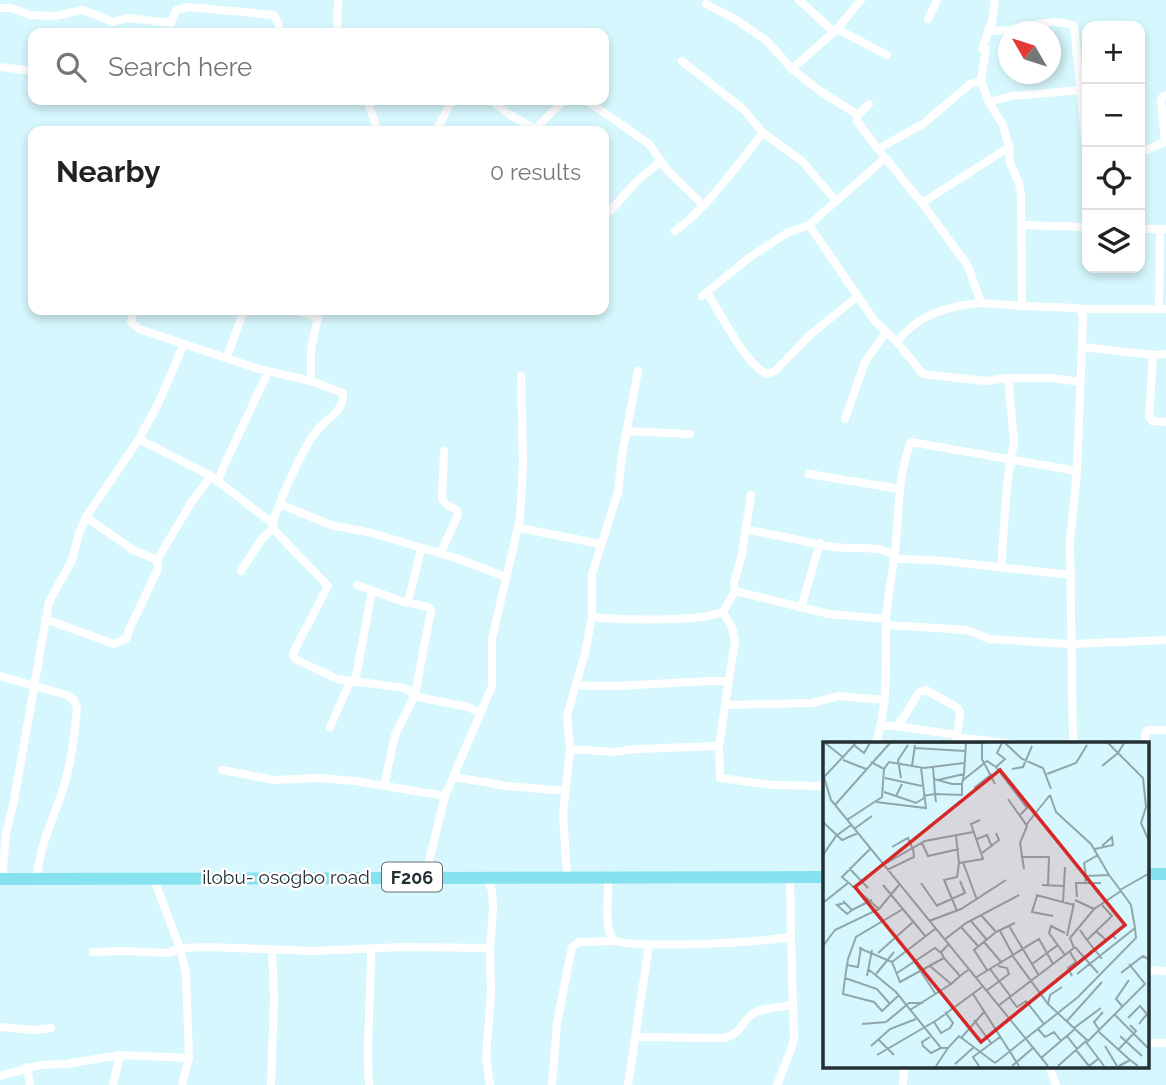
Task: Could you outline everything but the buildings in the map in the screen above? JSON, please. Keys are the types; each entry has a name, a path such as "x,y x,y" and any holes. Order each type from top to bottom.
{"main road":[{"path":"1148,874 1166,874"},
{"name":"ilobu- osogbo road","path":"1,879 823,877"}],"street":[{"path":"337,28 338,0"},
{"path":"799,0 835,31 887,54"},
{"path":"792,69 835,31 861,0"},
{"path":"928,19 937,0"},
{"path":"995,0 994,14 982,49 986,49 981,81 989,102 1003,125 1010,163 1021,196 1021,299 1024,306"},
{"path":"706,4 735,19 767,41 792,69 858,115"},
{"path":"0,8 11,8 30,15 55,16 83,10 113,22 127,18 172,23 176,10 189,7 274,15 278,28"},
{"path":"988,30 998,31 1045,23 1072,24 1086,147"},
{"path":"682,61 744,110 763,134 802,161 836,201"},
{"path":"0,67 28,70"},
{"path":"878,149 923,124 970,84 981,81"},
{"path":"989,102 1012,96 1080,90"},
{"path":"1145,150 1166,142 1161,101 1166,95"},
{"path":"869,104 858,115 857,121 968,266 981,303"},
{"path":"369,105 376,126"},
{"path":"439,126 449,105"},
{"path":"497,105 528,126"},
{"path":"538,126 559,105"},
{"path":"592,105 639,136 686,190 704,206"},
{"path":"675,231 704,206 763,134"},
{"path":"922,203 1009,146"},
{"path":"858,296 810,335 775,371 767,374 743,351 705,294 750,257 794,229 809,225 884,159"},
{"path":"610,211 636,182 661,161"},
{"path":"809,225 874,320 923,373 985,382 1008,378 1051,378 1081,382"},
{"path":"1022,225 1082,227"},
{"path":"897,342 911,326 931,314 957,305 981,303 1080,309 1163,309 1163,229 1145,229"},
{"path":"1073,742 1070,644 1071,514 1077,471 1083,347 1083,317 1080,309"},
{"path":"133,315 131,322 139,329 183,346 227,357 268,372 311,381 343,393 337,412 327,423 321,425 305,446 273,526 241,571"},
{"path":"227,357 242,315"},
{"path":"311,381 311,349 317,315"},
{"path":"845,419 865,362 886,332"},
{"path":"1,879 6,833 38,684 49,602 72,560 86,517 139,439 158,404 183,346"},
{"path":"1083,347 1166,354"},
{"path":"1153,355 1149,417 1152,421 1166,422"},
{"path":"567,877 563,837 570,750 568,716 586,653 592,617 592,574 618,492 638,371"},
{"path":"45,619 114,644 127,638 159,569 157,560 191,503 222,470 268,372"},
{"path":"425,877 445,796 492,686 492,639 519,528 523,463 521,376"},
{"path":"1001,568 1007,485 1014,441 1008,378"},
{"path":"626,431 690,434"},
{"path":"139,439 214,479 273,526 328,586 304,629 293,657 316,670 352,682 398,686 410,689 415,695 468,707 480,713"},
{"path":"877,742 882,726 885,700 886,622 900,489 910,444 912,442 1077,471"},
{"path":"440,554 458,515 457,510 442,499 444,451"},
{"path":"809,474 900,489"},
{"path":"592,617 701,616 723,612 735,591 734,583 751,495"},
{"path":"280,504 331,525 372,533 506,577"},
{"path":"86,517 133,550 157,560"},
{"path":"519,528 601,544"},
{"path":"746,530 834,547 869,549 894,554 898,559 934,560 1071,575"},
{"path":"801,608 820,543"},
{"path":"408,603 421,549"},
{"path":"357,585 431,610 415,695 396,735 384,786"},
{"path":"330,727 352,682 372,591"},
{"path":"735,591 829,614 970,631 989,639 1070,644 1166,640"},
{"path":"723,612 732,627 735,640 719,746 721,780 823,786"},
{"path":"0,677 38,684 67,695 74,700 77,708 64,786 39,857 37,877"},
{"path":"577,685 728,681"},
{"path":"896,726 919,692 926,690 958,708 960,712 956,738"},
{"path":"725,705 811,703 839,696 885,700"},
{"path":"882,726 993,742"},
{"path":"1145,742 1148,730 1166,730"},
{"path":"570,750 614,752 719,746"},
{"path":"222,770 274,780 329,779 445,796"},
{"path":"454,777 507,786 565,791"},
{"path":"153,877 180,948 186,973 189,1058 181,1085"},
{"path":"487,877 492,891 493,909 486,1058 490,1085"},
{"path":"608,877 607,923 615,942"},
{"path":"777,1085 794,1037 790,877"},
{"path":"552,1085 557,1023 572,947 579,942 649,945 757,942 775,941 791,936"},
{"path":"628,1085 649,945"},
{"path":"93,952 168,953 180,948 491,948"},
{"path":"369,1085 367,1052 371,1014 371,949"},
{"path":"271,1085 274,997 272,950"},
{"path":"1148,970 1166,971"},
{"path":"635,1037 724,1038 737,1033 754,1013 793,1006"},
{"path":"0,1027 34,1030 51,1028"},
{"path":"1148,1043 1166,1043"},
{"path":"0,1076 27,1067 120,1055 189,1058"},
{"path":"113,1085 120,1055"},
{"path":"27,1067 30,1085"},
{"path":"1050,1068 1056,1085"}]}
